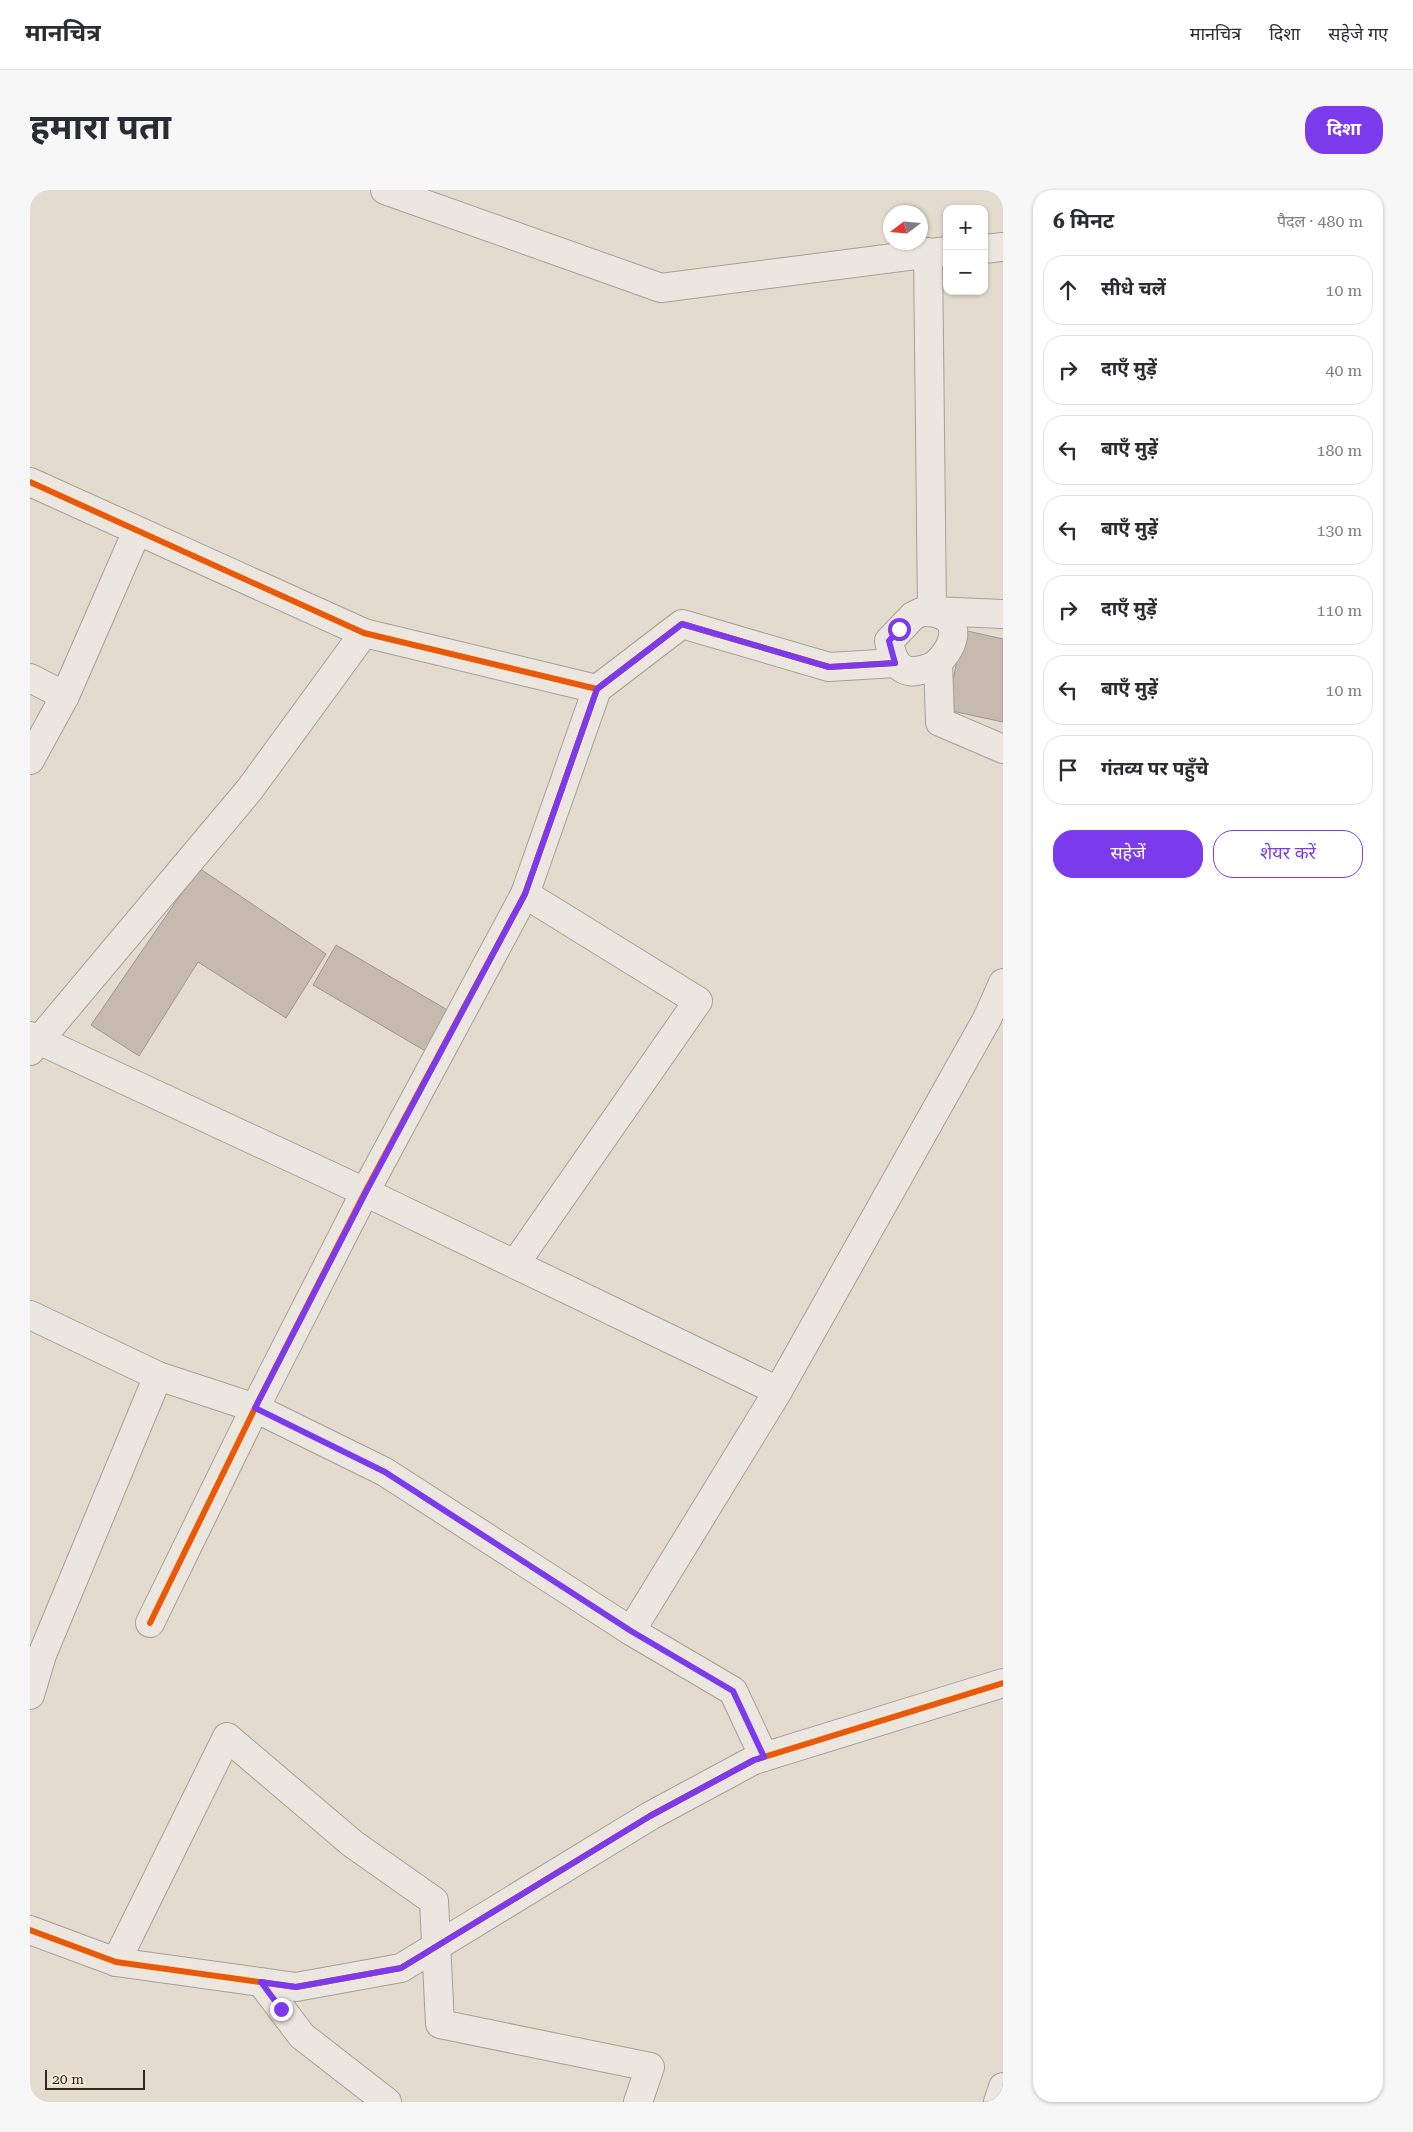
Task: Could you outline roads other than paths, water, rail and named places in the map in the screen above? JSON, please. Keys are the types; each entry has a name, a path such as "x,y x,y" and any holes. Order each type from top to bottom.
{"street":[{"path":"385,190 660,288 938,252 932,611"},
{"path":"988,249 1003,247"},
{"path":"30,482 364,633 597,689"},
{"path":"30,760 65,696 138,531"},
{"path":"932,611 951,620 953,626 950,646 938,663 928,668 904,670 895,663 889,641 913,616 921,612 932,611 1003,614"},
{"path":"150,1623 255,1408 366,1192 525,894 597,689 682,624 829,667 895,663"},
{"path":"364,633 250,789 33,1042 366,1192 778,1391"},
{"path":"938,663 940,722 1003,750"},
{"path":"30,678 65,696"},
{"path":"515,1264 698,1001 525,894"},
{"path":"631,1631 778,1391 987,1019 1003,983"},
{"path":"30,1315 158,1376 255,1408 385,1472 631,1631 733,1691 764,1757"},
{"path":"30,1696 42,1655 158,1376"},
{"path":"30,1930 116,1962 296,1987 401,1968 650,1816 754,1760 1003,1683"},
{"path":"116,1962 227,1736 353,1844 434,1902 440,2024 650,2067 638,2102"},
{"path":"261,1982 302,2036 387,2102"},
{"path":"998,2102 1003,2087"}]}
